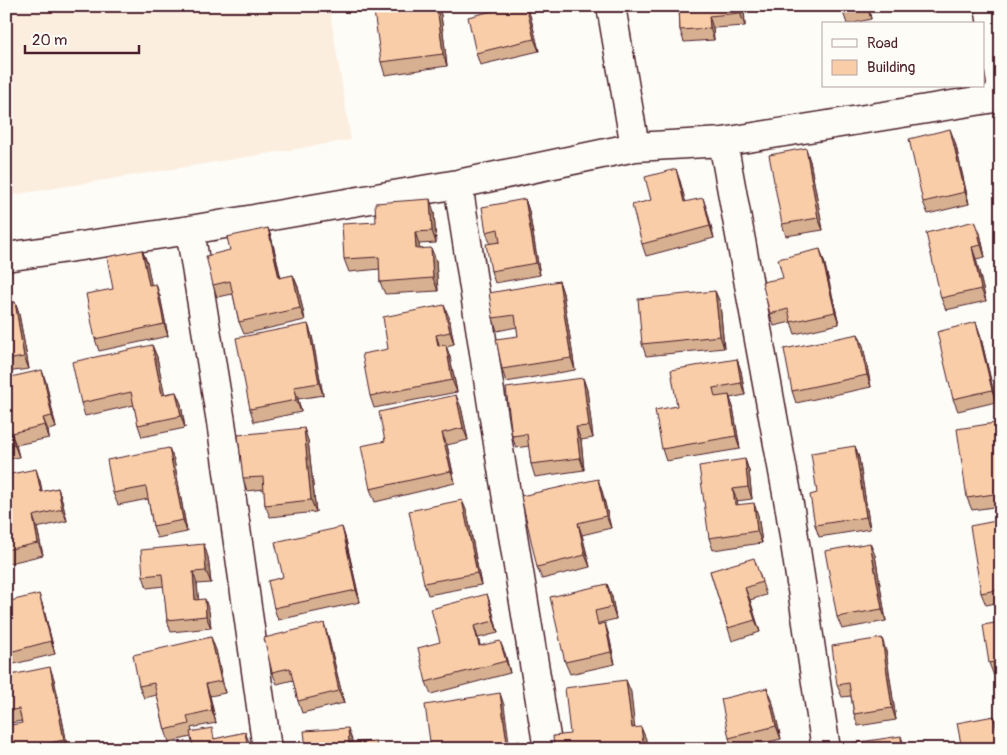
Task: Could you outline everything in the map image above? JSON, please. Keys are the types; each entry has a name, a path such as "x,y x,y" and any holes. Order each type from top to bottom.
{"street":[{"path":"611,6 635,147"},
{"path":"989,6 1001,83"},
{"path":"6,257 190,230 458,184 635,147 723,142 1001,96"},
{"path":"723,142 790,510 826,749"},
{"path":"458,184 548,749"},
{"path":"190,230 221,422 267,749"}],"shaded area":[{"path":"6,6 329,6 351,140 6,196"}],"building":[{"path":"410,6 437,6 443,54 381,62 374,11"},
{"path":"512,6 526,6 534,39 476,53 468,17"},
{"path":"679,6 740,6 740,13 709,16 710,28 680,30"},
{"path":"841,6 867,6 843,12"},
{"path":"950,129 965,192 923,202 909,139"},
{"path":"806,148 818,218 782,224 769,155"},
{"path":"676,169 684,202 703,198 710,226 642,244 632,205 651,200 645,177"},
{"path":"430,199 432,231 415,232 416,249 431,248 433,278 380,282 379,257 344,259 342,224 376,222 375,203"},
{"path":"525,199 536,263 491,271 486,244 500,242 498,229 486,232 482,207"},
{"path":"975,221 981,245 972,247 981,289 941,298 926,233"},
{"path":"268,228 279,278 293,275 300,308 239,322 230,281 213,285 206,256 230,250 227,237"},
{"path":"820,249 835,312 791,322 788,309 770,314 762,282 783,278 778,259"},
{"path":"142,250 149,285 156,284 164,324 95,339 86,294 113,289 107,257"},
{"path":"559,281 571,358 502,369 496,339 518,336 515,315 493,318 489,293"},
{"path":"715,291 720,336 642,344 638,299"},
{"path":"15,302 24,357 6,360 6,304"},
{"path":"444,305 450,332 436,335 438,346 446,345 452,380 370,396 362,354 388,349 383,317"},
{"path":"976,322 992,390 953,399 937,332"},
{"path":"308,324 319,383 294,387 296,400 250,409 236,338"},
{"path":"858,334 867,375 792,391 784,349"},
{"path":"152,345 162,395 176,392 181,416 138,425 131,392 81,403 72,362"},
{"path":"737,359 741,383 713,388 715,397 729,395 736,436 662,449 655,410 677,406 671,370"},
{"path":"42,370 52,416 43,418 45,425 11,433 14,444 6,446 6,378"},
{"path":"583,378 589,426 576,427 580,458 531,464 527,434 512,436 506,388"},
{"path":"456,395 463,428 442,433 451,471 370,489 361,446 385,441 379,412"},
{"path":"1001,422 1001,493 967,498 957,429"},
{"path":"304,428 311,500 265,505 263,477 243,478 238,435"},
{"path":"855,446 866,517 815,525 810,495 817,493 811,453"},
{"path":"169,448 183,520 153,526 146,487 113,493 107,460"},
{"path":"745,459 748,487 733,489 735,505 754,503 757,531 709,538 699,466"},
{"path":"36,469 41,492 58,488 62,509 33,516 38,543 6,550 6,475"},
{"path":"598,479 606,516 578,523 585,555 537,567 521,496"},
{"path":"462,500 477,573 424,583 409,511"},
{"path":"1001,520 1001,589 981,593 970,526"},
{"path":"342,527 356,590 274,608 268,581 283,577 275,542"},
{"path":"870,543 882,609 837,617 825,551"},
{"path":"204,544 206,571 193,572 195,600 205,599 206,616 167,620 162,574 143,576 141,550"},
{"path":"754,558 762,582 745,588 755,620 728,628 710,571"},
{"path":"607,584 612,607 595,611 598,625 605,623 611,652 565,662 550,597"},
{"path":"39,594 51,641 6,653 6,618 9,617 6,602"},
{"path":"487,594 494,621 474,626 479,646 500,641 506,661 426,682 418,648 440,642 431,609"},
{"path":"1001,622 1001,693 999,694 993,662 989,663 983,625"},
{"path":"324,623 339,691 298,701 290,668 272,672 264,638"},
{"path":"211,637 221,681 206,684 212,710 187,716 189,724 165,730 154,683 139,686 133,655"},
{"path":"882,638 892,708 854,714 849,683 837,685 832,646"},
{"path":"50,667 64,740 20,749 10,749 6,726 22,723 19,709 6,711 6,676"},
{"path":"626,680 632,728 641,727 644,749 554,749 553,736 570,734 565,688"},
{"path":"767,688 776,726 729,738 721,699"},
{"path":"500,693 507,743 520,741 521,749 431,749 425,705"},
{"path":"994,716 1000,749 962,749 957,723"},
{"path":"212,728 214,739 245,732 248,749 179,749 193,746 190,732"},
{"path":"348,728 349,743 376,741 377,749 306,749 304,731"},
{"path":"901,736 902,749 848,749 847,744"}]}
